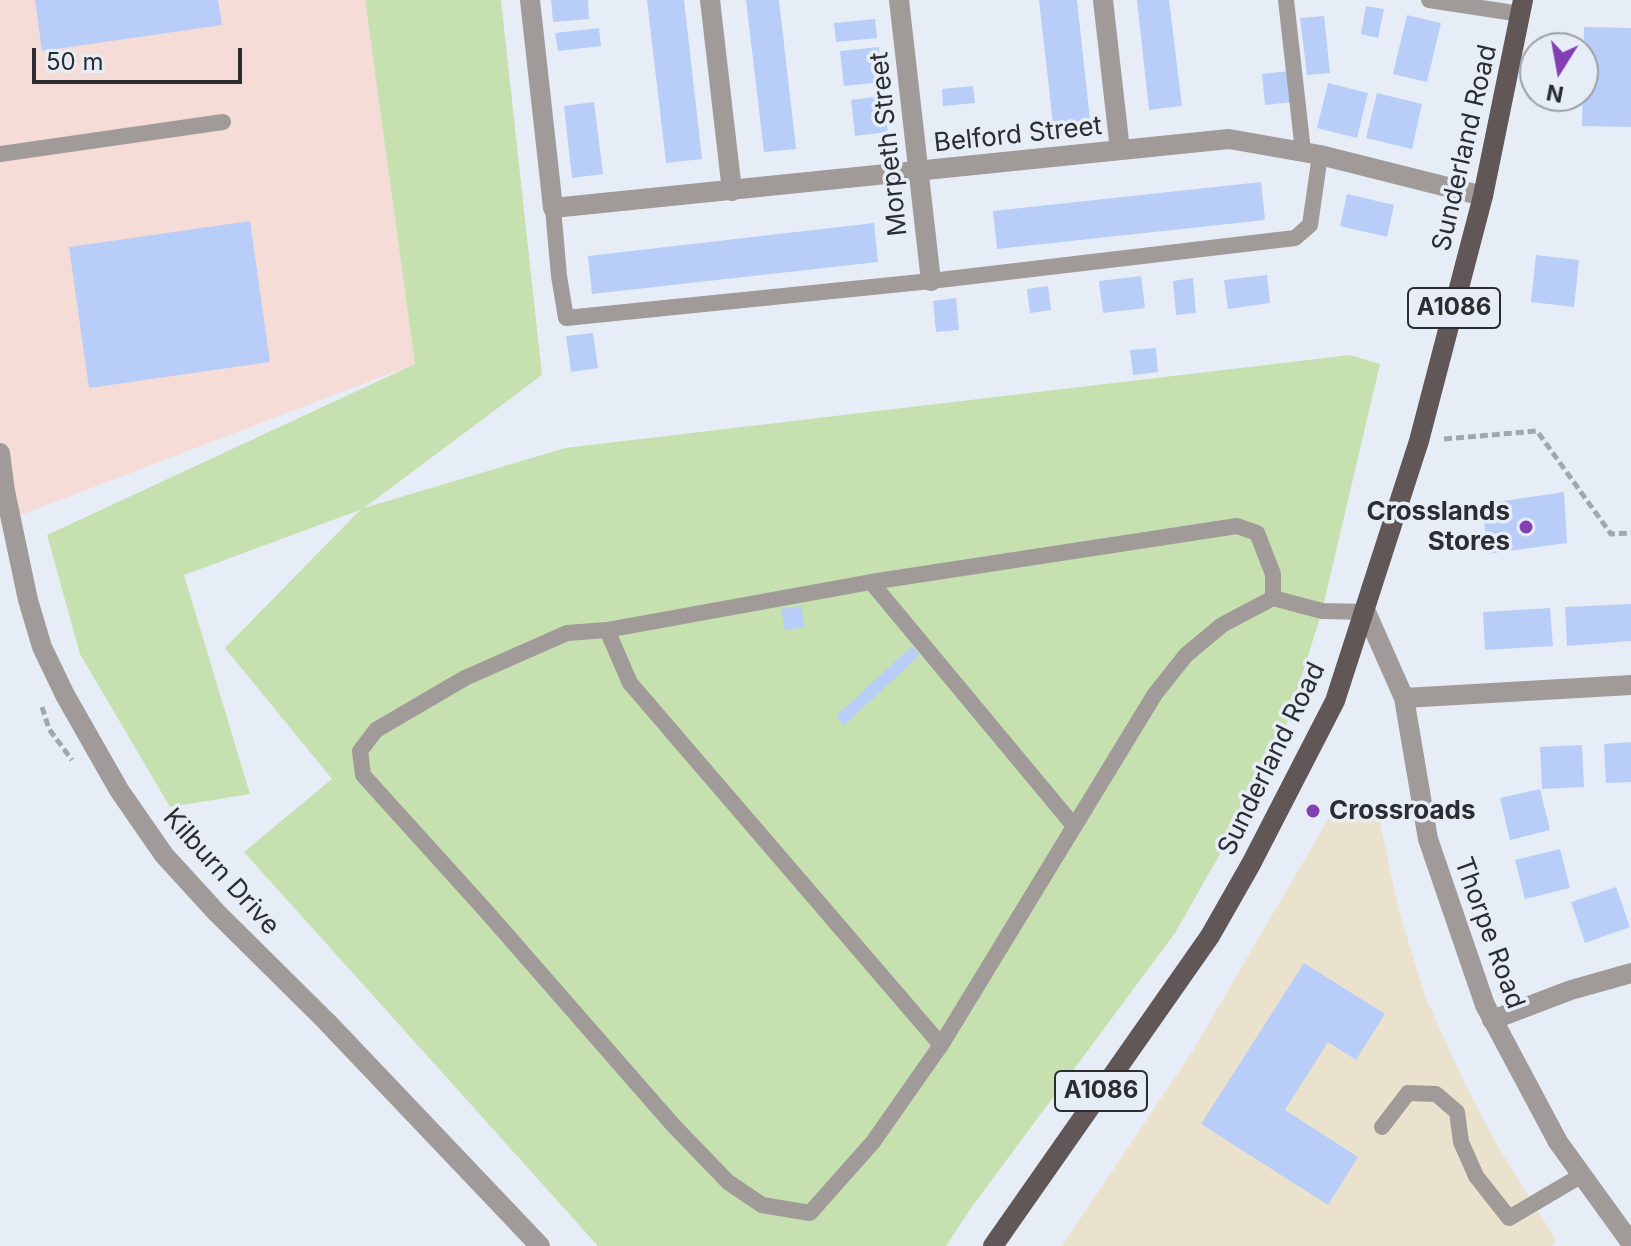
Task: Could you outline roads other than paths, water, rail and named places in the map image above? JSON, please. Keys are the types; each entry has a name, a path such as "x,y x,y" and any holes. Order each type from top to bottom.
{"main road":[{"name":"Sunderland Road","path":"993,1246 1210,936 1335,701 1419,441 1483,196 1522,7"}],"street":[{"path":"530,0 553,208"},
{"path":"710,0 732,191"},
{"name":"Morpeth Street","path":"899,0 931,281"},
{"path":"1103,0 1120,150"},
{"name":"Belford Street","path":"553,208 1229,139 1311,153 1483,196"},
{"name":"Kilburn Drive","path":"0,453 28,600 42,647 65,695 119,790 164,855 217,913 327,1022 540,1246"},
{"name":"Thorpe Road","path":"1366,612 1404,698 1428,839 1485,1005 1558,1142 1631,1243"},
{"path":"1404,698 1631,685"},
{"path":"1492,1020 1571,990 1631,973"}],"lane":[{"path":"553,208 566,318 931,281 1295,238 1310,225 1311,153 1286,0"},
{"path":"1429,0 1522,7"},
{"path":"0,154 223,122"},
{"path":"1273,598 1273,574 1262,541 1257,533 1237,526 871,582 607,630 567,633 465,678 376,730 360,751 363,775 673,1125 728,1182 762,1205 810,1213 873,1142 941,1045 1155,694 1186,655 1222,625 1273,598 1322,611 1366,612"},
{"path":"871,582 1074,826"},
{"path":"607,630 630,683 941,1045"},
{"path":"1382,1127 1408,1093 1436,1094 1457,1112 1461,1142 1476,1176 1509,1218 1582,1175"}],"place":[{"name":"Crosslands Stores","path":"1526,527"},
{"name":"Crossroads","path":"1313,811"}]}
